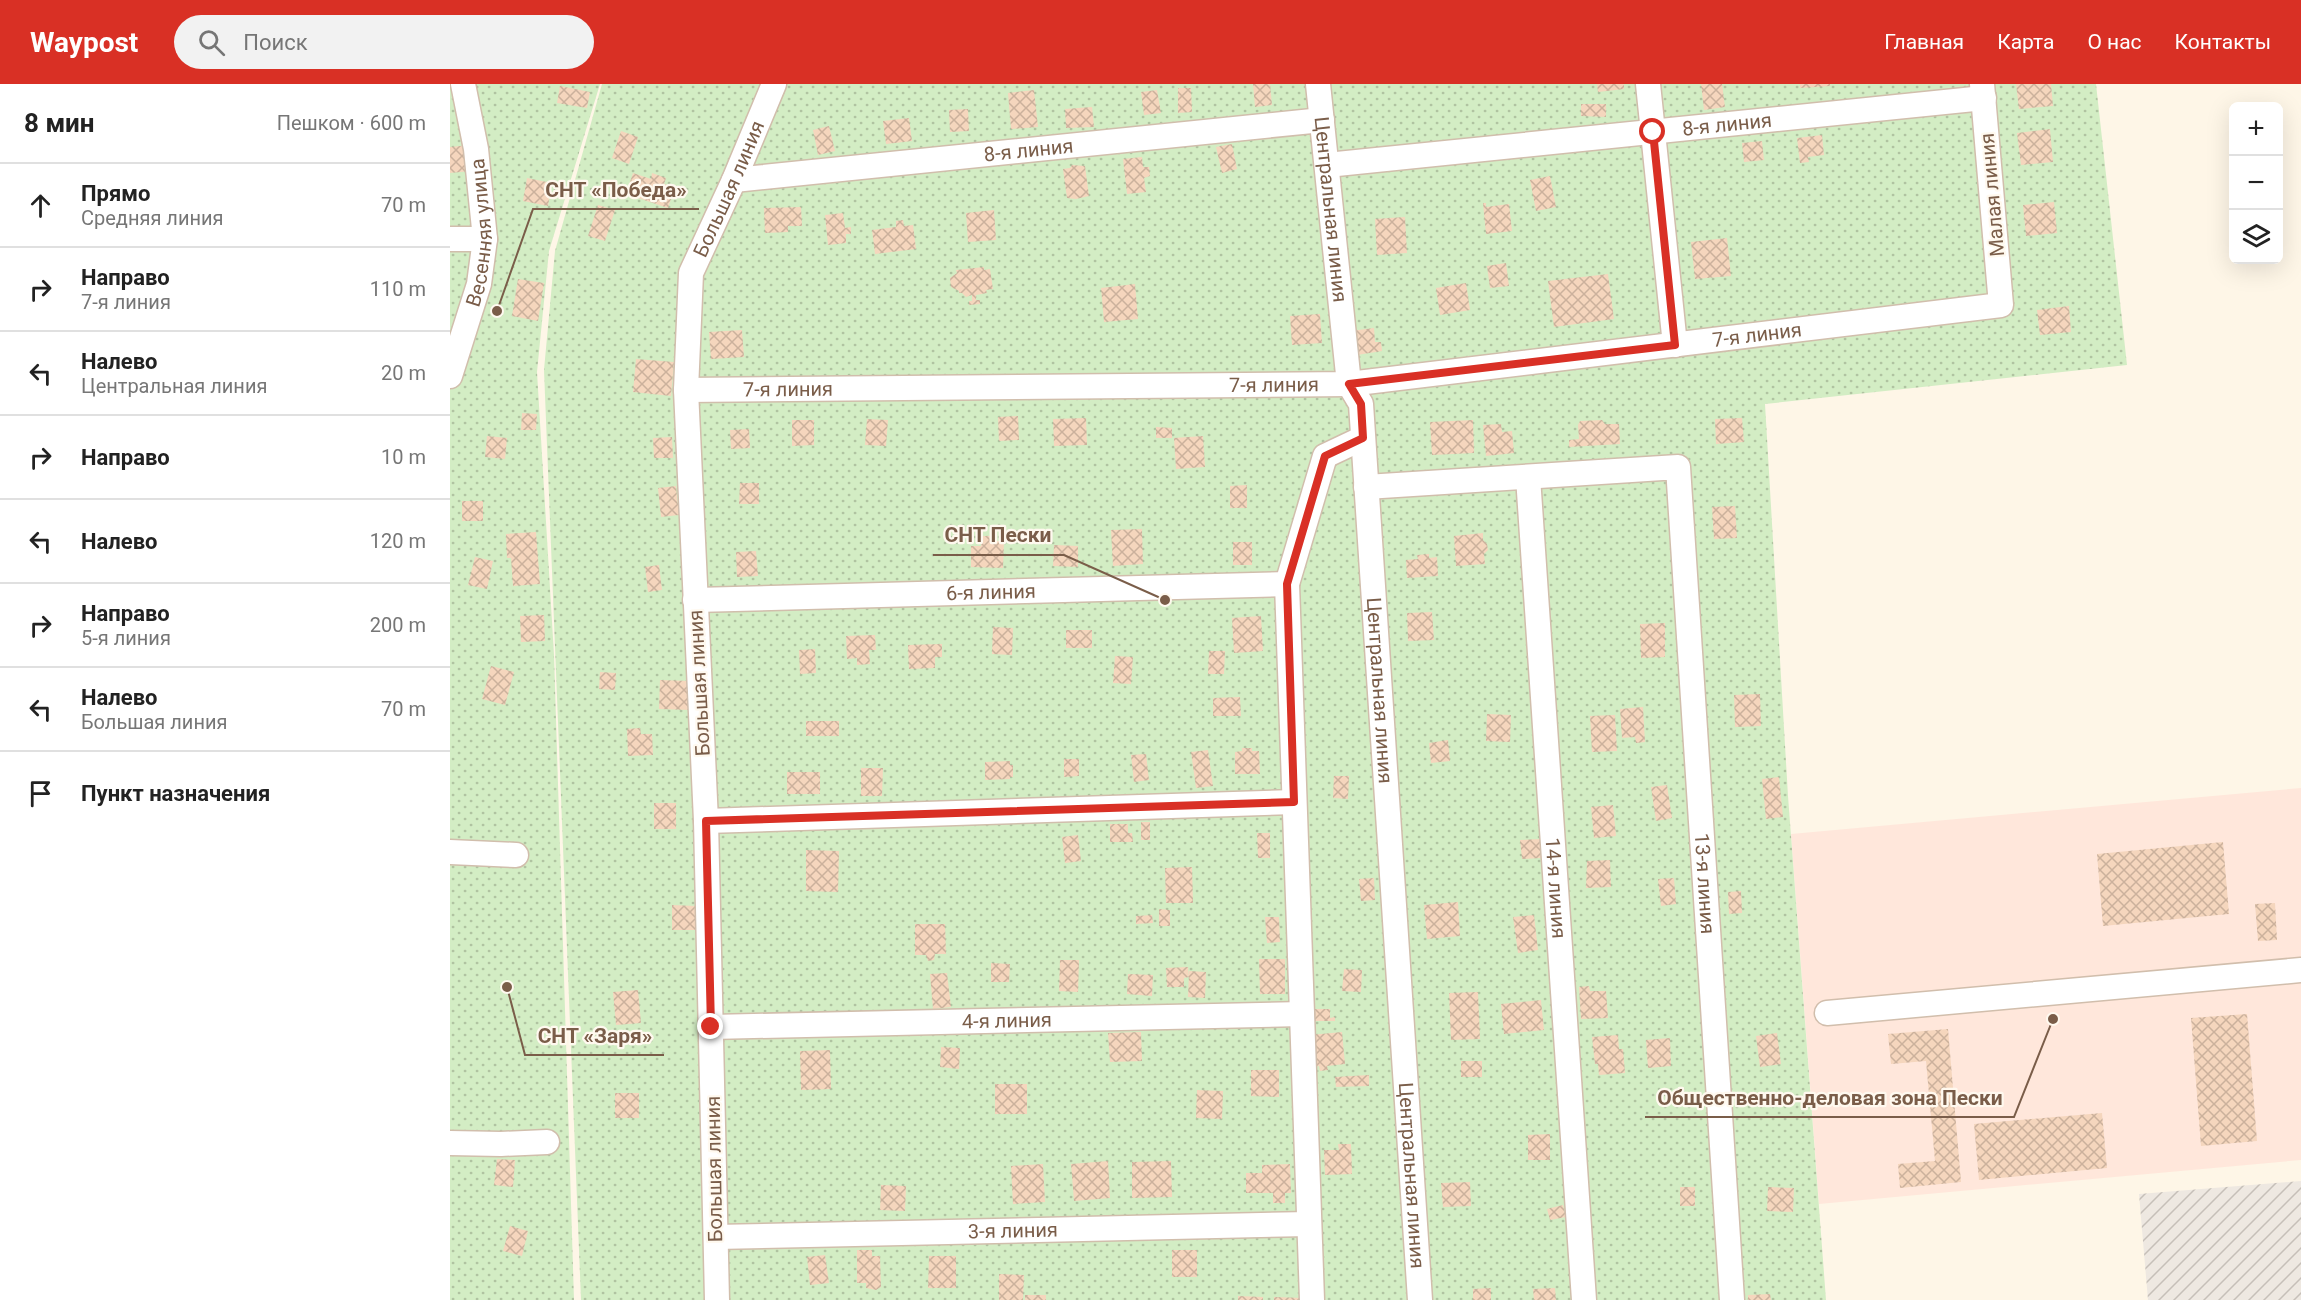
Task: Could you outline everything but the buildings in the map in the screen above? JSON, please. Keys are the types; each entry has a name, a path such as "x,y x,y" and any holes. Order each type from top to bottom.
{"street":[{"name":"Весенняя улица","path":"450,376 459,326 479,284 485,239 476,149 463,84"},
{"name":"Большая линия","path":"717,1300 706,821 686,390 691,273 734,180 774,84"},
{"name":"Центральная линия","path":"1318,84 1349,384 1361,404 1420,1300"},
{"path":"1648,84 1675,345"},
{"name":"8-я линия","path":"1327,165 1653,132 1983,91"},
{"name":"Малая линия","path":"1983,91 2001,305"},
{"name":"8-я линия","path":"734,180 1322,120"},
{"path":"450,239 485,239"},
{"name":"7-я линия","path":"686,390 1349,384 2001,305"},
{"path":"1311,1300 1287,584 1325,456 1363,438"},
{"name":"13-я линия","path":"1528,477 1678,467 1732,1300"},
{"path":"1366,487 1528,477"},
{"name":"14-я линия","path":"1528,477 1584,1300"},
{"name":"6-я линия","path":"695,600 1287,584"},
{"path":"706,821 1294,802"},
{"path":"450,852 516,855"},
{"path":"1827,1013 2301,970"},
{"name":"4-я линия","path":"711,1027 1302,1014"},
{"path":"450,1143 547,1142"},
{"name":"3-я линия","path":"716,1237 1309,1224"}],"shaded area":[{"path":"2301,788 2301,1160 1819,1204 1791,834"},
{"path":"2301,1181 2301,1300 2148,1300 2139,1194"}],"green space":[{"path":"450,84 600,84 549,251 537,372 554,655 574,1300 450,1300"},
{"path":"602,84 2096,84 2127,365 1765,404 1788,796 1826,1300 581,1300 544,370 555,251"}],"place":[{"name":"СНТ «Победа»","path":"497,311"},
{"name":"СНТ Пески","path":"1165,600"},
{"name":"СНТ «Заря»","path":"507,987"},
{"name":"Общественно-деловая зона Пески","path":"2053,1019"}],"route":[{"path":"711,1027 706,821 1294,802 1287,584 1325,456 1363,438 1361,404 1349,384 1675,345 1653,132"}]}
